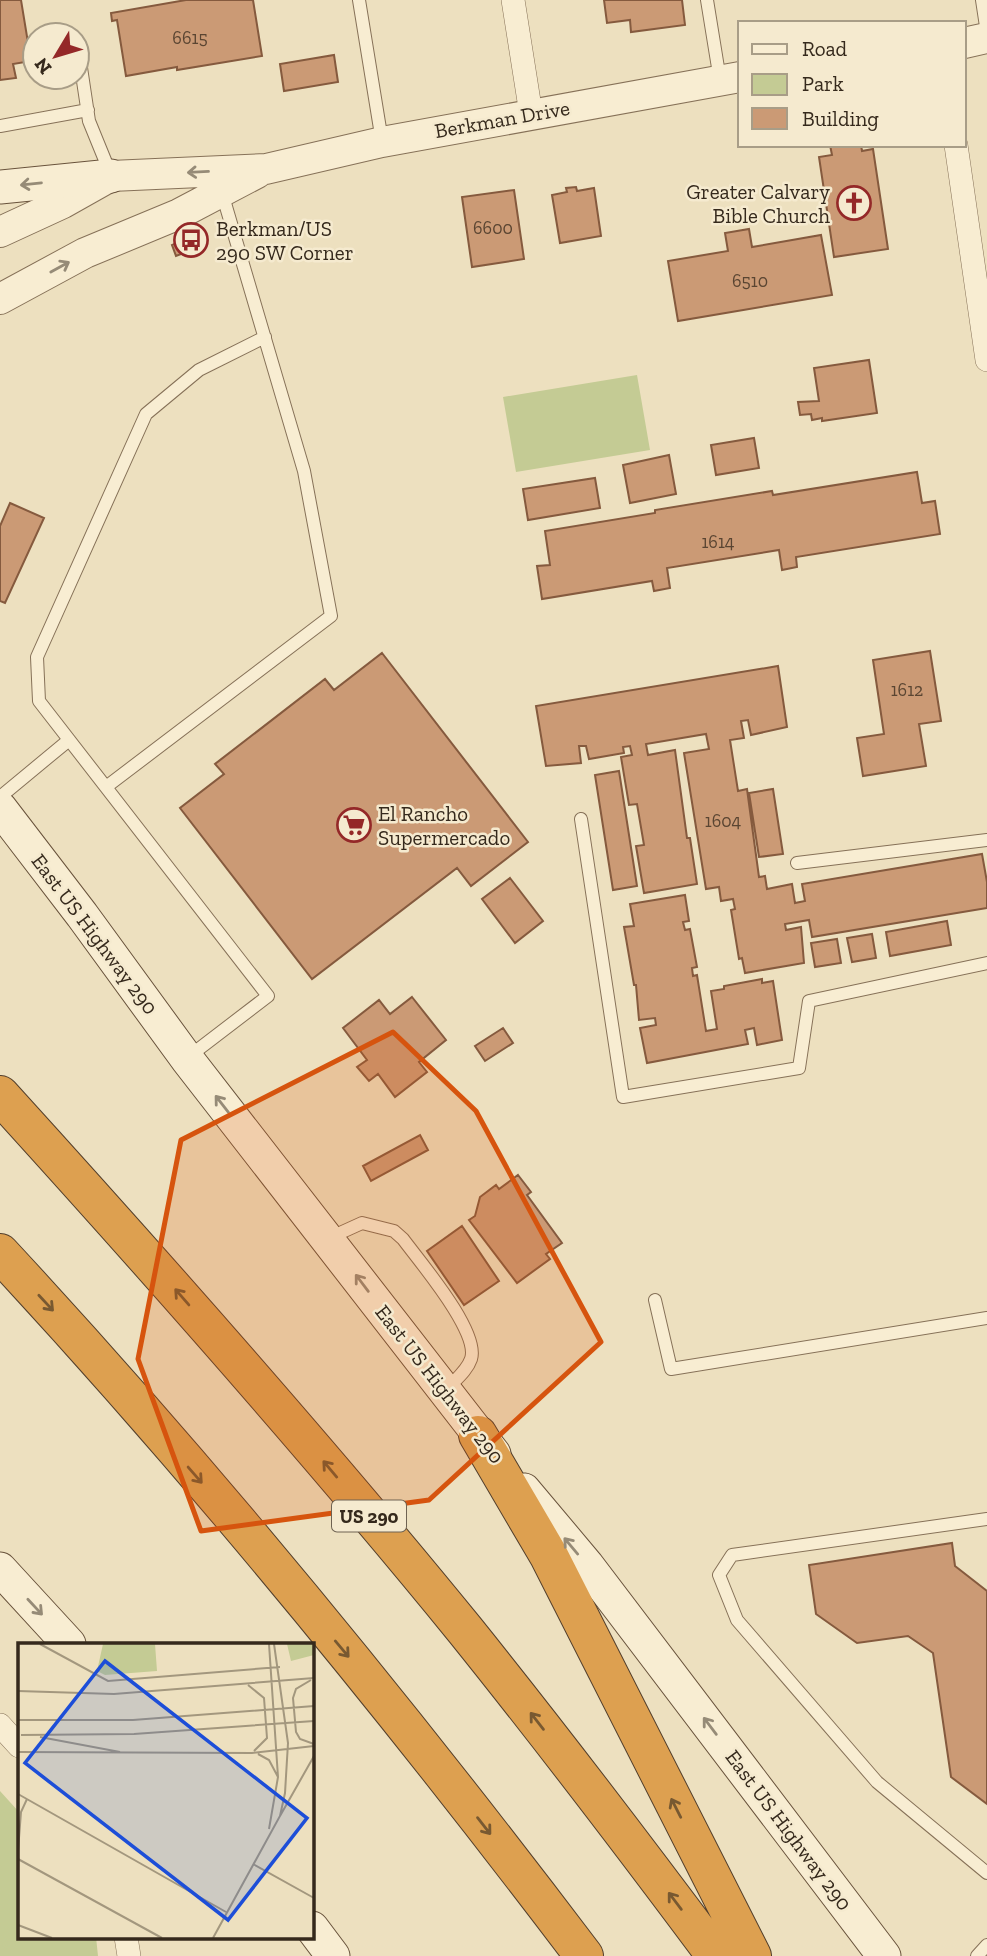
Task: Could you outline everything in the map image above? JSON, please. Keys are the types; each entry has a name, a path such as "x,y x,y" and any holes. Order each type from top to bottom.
{"highway":[{"name":"US 290","path":"0,1095 131,1238 465,1630 606,1808 716,1956"},
{"path":"0,1252 227,1511 364,1675 584,1956"},
{"path":"478,1435 549,1556 752,1956"}],"main road":[{"path":"0,187 111,176"},
{"name":"East US Highway 290","path":"0,808 187,1059 478,1435 587,1565 884,1956"},
{"path":"0,1569 68,1643"},
{"path":"313,1929 333,1956"}],"street":[{"path":"513,0 531,114"},
{"path":"966,42 987,36"},
{"name":"Berkman Drive","path":"0,232 63,203 111,176 266,169 382,142 730,79"},
{"path":"956,147 987,360"},
{"name":"Berkman Drive","path":"0,299 85,253 179,214 266,169"},
{"path":"0,1726 18,1745"},
{"path":"126,1938 129,1956"}],"lane":[{"path":"359,0 382,142"},
{"path":"707,0 730,79"},
{"path":"982,0 987,36"},
{"path":"85,91 89,121 111,176"},
{"path":"0,125 88,110"},
{"path":"106,788 331,616 304,471 221,192"},
{"path":"187,1059 268,996 39,701 37,657 146,414 200,370 265,337"},
{"path":"0,797 69,740"},
{"path":"581,819 623,1097 799,1068 809,1001 987,963"},
{"path":"797,863 987,840"},
{"path":"328,1238 362,1223 394,1231 403,1239 463,1322 473,1345 471,1359 464,1371 444,1391"},
{"path":"655,1300 671,1369 987,1318"},
{"path":"987,1519 732,1555 719,1575 737,1620 877,1782 987,1873"},
{"path":"977,1956 987,1945"}],"highlighted area":[{"path":"393,1032 476,1111 601,1342 429,1500 201,1531 138,1359 181,1140"}],"green space":[{"path":"637,375 650,450 516,472 503,397"},
{"path":"0,1791 18,1811 18,1938 96,1938 98,1956 0,1956"}],"building":[{"path":"0,0 21,0 24,21 21,21 21,63 13,64 16,78 0,80"},
{"path":"186,0 253,0 262,56 126,76 117,20 112,21 111,13"},
{"path":"604,0 682,0 685,25 631,32 630,20 607,23"},
{"path":"334,55 338,82 284,91 280,64"},
{"name":"Greater Calvary Bible Church","path":"830,147 861,147 862,151 873,149 888,249 834,257 819,157 832,155"},
{"path":"576,187 577,191 594,188 601,236 560,243 552,195 567,192 566,188"},
{"path":"514,190 524,259 472,267 462,197"},
{"path":"749,229 752,247 821,235 832,295 678,321 668,261 728,251 725,233"},
{"path":"184,240 189,251 176,256 172,245"},
{"path":"869,360 877,413 822,421 822,418 812,420 811,414 800,415 798,402 819,401 814,368"},
{"path":"754,438 759,468 716,475 711,445"},
{"path":"669,455 676,494 630,503 623,465"},
{"path":"917,472 922,503 935,501 940,534 796,557 797,567 782,570 779,550 667,568 670,588 654,591 652,581 542,599 537,566 550,565 545,531 772,491 773,495"},
{"path":"595,478 600,508 528,520 523,489"},
{"path":"10,503 44,518 5,603 0,601 0,526"},
{"path":"930,651 941,721 919,724 926,766 863,776 857,738 884,734 873,660"},
{"name":"El Rancho Supermercado","path":"382,653 528,842 471,886 457,868 312,979 180,808 224,774 215,764 325,679 334,690"},
{"path":"778,666 787,727 751,735 748,720 741,721 744,738 730,740 738,791 747,789 759,877 765,876 767,889 792,884 795,903 805,901 802,884 982,854 987,882 987,908 812,937 809,920 785,924 786,930 801,927 804,963 745,973 742,958 739,959 731,910 735,909 733,899 721,901 719,887 706,889 684,753 709,749 706,734 646,744 648,755 675,750 687,838 690,838 697,884 644,893 636,846 644,845 637,804 629,805 621,757 632,755 630,746 623,747 624,753 589,759 586,746 579,746 581,763 546,766 536,706"},
{"path":"619,771 637,886 613,890 595,775"},
{"path":"773,789 783,854 759,857 749,793"},
{"path":"510,878 543,921 515,943 482,899"},
{"path":"685,895 689,921 683,922 685,930 690,929 697,967 692,968 693,976 697,975 706,1031 717,1029 711,991 762,979 762,983 773,981 782,1040 757,1045 754,1028 745,1030 748,1044 647,1063 640,1028 656,1025 655,1018 639,1020 636,985 624,927 634,926 630,904"},
{"path":"947,921 951,945 890,956 886,932"},
{"path":"872,934 876,958 852,962 847,938"},
{"path":"837,939 841,963 815,967 811,943"},
{"path":"412,997 446,1040 419,1062 427,1072 395,1097 378,1074 369,1081 357,1067 367,1060 343,1028 379,1000 390,1014"},
{"path":"503,1028 513,1043 485,1061 475,1046"},
{"path":"420,1135 428,1150 371,1181 363,1166"},
{"path":"518,1175 531,1192 527,1195 562,1243 546,1254 550,1259 517,1283 469,1220 475,1216 480,1197 496,1185 499,1189"},
{"path":"462,1226 499,1281 464,1305 427,1251"},
{"path":"952,1543 955,1566 987,1591 987,1804 951,1777 933,1653 908,1636 857,1643 816,1614 809,1565"}],"place":[{"name":"Greater Calvary Bible Church","path":"854,203"},
{"name":"Berkman/US 290 SW Corner","path":"191,240"},
{"name":"El Rancho Supermercado","path":"354,825"}]}
